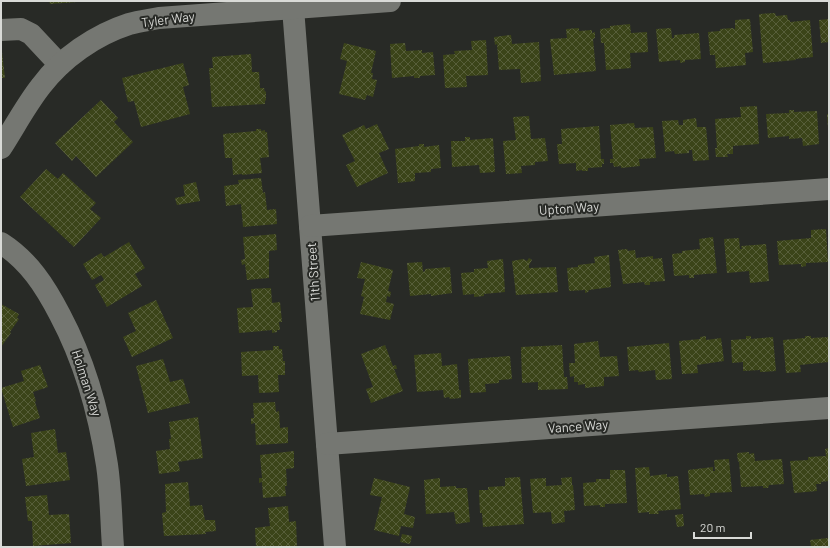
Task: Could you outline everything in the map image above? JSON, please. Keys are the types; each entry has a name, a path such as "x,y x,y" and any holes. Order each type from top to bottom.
{"street":[{"name":"Tyler Way","path":"1,148 40,86 53,57 80,48 104,34 130,24 159,18 288,5 390,1"},
{"name":"11th Street","path":"288,5 310,226 335,547"},
{"path":"1,30 21,29 31,34 53,57"},
{"name":"Upton Way","path":"310,226 829,189"},
{"name":"Holman Way","path":"1,243 30,268 47,290 69,332 87,379 99,421 107,467 113,547"},
{"name":"Vance Way","path":"327,444 829,408"}],"building":[{"path":"49,1 77,1 77,2 50,4"},
{"path":"775,13 776,16 787,15 790,22 810,20 813,57 763,63 759,14"},
{"path":"750,19 753,52 745,53 746,65 716,68 715,55 710,55 708,32 720,31 720,29 735,29 735,20"},
{"path":"829,19 829,42 821,43 819,20"},
{"path":"630,24 631,33 647,32 648,52 630,53 631,68 606,70 604,43 601,43 600,29 610,28 610,26"},
{"path":"579,28 579,31 592,30 592,33 595,32 595,38 593,39 596,71 554,75 550,39 567,38 566,29"},
{"path":"671,28 672,38 674,38 674,35 699,33 701,59 685,60 685,62 680,63 680,60 659,62 656,29"},
{"path":"511,35 512,44 539,42 541,81 521,83 520,69 499,70 497,44 495,45 494,37"},
{"path":"486,40 488,75 466,76 467,87 445,88 443,55 455,54 454,51 472,50 471,41"},
{"path":"344,43 376,51 371,73 373,73 372,79 377,80 373,97 367,95 365,100 339,94 347,61 340,59"},
{"path":"405,43 406,51 422,50 422,53 433,52 435,75 420,76 420,78 414,78 414,76 392,78 390,44"},
{"path":"2,52 5,78 1,78"},
{"path":"251,54 252,72 259,72 260,88 264,88 265,92 266,91 265,104 212,107 209,68 213,68 212,57"},
{"path":"183,63 189,85 183,87 190,114 141,127 134,101 128,102 122,78"},
{"path":"101,100 118,118 114,122 133,142 96,177 76,156 72,161 55,143"},
{"path":"757,106 759,144 733,146 733,154 727,154 728,157 716,157 715,148 717,148 715,119 741,117 740,107"},
{"path":"789,110 794,110 794,112 817,111 819,144 803,146 802,138 789,139 789,136 768,138 766,114 789,113"},
{"path":"827,114 829,114 829,128 828,128"},
{"path":"529,116 531,139 545,138 548,161 535,162 535,165 521,166 522,173 506,174 503,141 516,140 513,117"},
{"path":"696,118 697,127 706,127 709,160 693,161 692,150 689,150 689,153 675,154 674,151 665,152 662,121 678,120 679,125 683,125 683,120"},
{"path":"634,123 635,128 653,127 656,158 639,159 640,166 621,168 621,166 614,167 613,163 610,163 610,159 613,159 610,125"},
{"path":"377,124 389,149 379,153 388,173 357,187 346,165 355,161 342,135 364,125 366,129"},
{"path":"599,126 601,159 604,159 604,164 602,164 602,167 588,168 588,171 576,171 576,163 559,164 557,144 562,144 561,129"},
{"path":"256,129 261,129 261,131 265,130 265,132 267,132 269,157 260,158 262,173 233,175 232,158 225,158 223,134 256,131"},
{"path":"465,137 470,137 470,140 493,138 495,172 480,173 479,165 452,167 451,141 465,141"},
{"path":"419,144 424,144 424,147 439,145 441,168 431,169 431,172 415,173 415,181 398,183 395,149 419,146"},
{"path":"46,169 58,179 63,173 96,203 90,209 101,218 74,247 20,197"},
{"path":"261,178 263,193 265,192 267,210 276,209 277,224 243,227 241,204 226,206 224,186 239,184 238,180"},
{"path":"196,182 200,201 177,205 175,198 185,196 183,185"},
{"path":"826,229 828,262 806,263 806,266 801,267 801,264 779,265 777,241 811,238 811,230"},
{"path":"276,234 277,250 269,251 269,278 247,280 245,264 242,265 241,260 245,259 243,237"},
{"path":"713,237 717,273 694,275 694,278 689,278 689,275 674,276 672,254 700,249 699,239"},
{"path":"739,238 740,249 742,249 741,246 766,244 769,281 750,283 749,271 727,273 724,239"},
{"path":"129,242 145,268 135,274 142,286 107,307 95,285 104,280 103,278 101,275 92,280 83,264 101,253 104,257"},
{"path":"627,249 628,251 635,250 636,258 653,256 653,259 662,258 665,281 650,282 650,285 645,285 644,282 623,284 618,250"},
{"path":"609,255 611,287 589,290 585,293 585,290 569,291 567,268 595,263 594,257"},
{"path":"529,258 532,260 529,268 556,267 558,292 516,295 512,261 523,259 527,261"},
{"path":"503,259 505,292 484,294 484,296 474,297 474,294 463,295 461,273 474,272 474,269 488,268 487,261"},
{"path":"361,262 393,270 388,291 391,292 390,297 387,296 386,302 394,304 390,320 360,314 364,297 361,296 365,279 357,278"},
{"path":"422,262 423,272 425,269 450,267 452,293 431,296 431,294 410,296 407,263"},
{"path":"271,288 272,303 280,302 282,322 279,322 280,330 272,333 272,330 239,333 237,308 253,307 251,289"},
{"path":"156,300 173,338 132,357 123,337 136,331 128,313"},
{"path":"1,304 19,314 17,318 19,319 1,347"},
{"path":"706,336 706,340 721,338 724,361 697,365 698,373 682,374 679,341 700,339 700,337"},
{"path":"746,336 751,336 751,339 773,337 776,371 743,371 743,362 732,363 731,340 746,339"},
{"path":"805,336 811,336 811,338 829,337 829,362 800,365 801,372 786,373 783,340 805,338"},
{"path":"598,341 600,357 617,356 619,376 604,377 604,386 585,388 585,384 578,385 578,382 574,382 574,376 570,377 569,363 575,363 574,344"},
{"path":"669,343 672,379 656,380 655,370 639,372 638,370 629,371 627,347"},
{"path":"385,345 393,366 396,365 397,369 394,369 403,391 371,403 366,389 373,387 361,354"},
{"path":"562,345 564,377 567,377 568,389 538,390 538,382 522,383 521,347"},
{"path":"273,346 279,346 279,349 282,349 283,361 285,361 285,375 278,375 279,392 259,393 258,375 242,376 241,352 273,350"},
{"path":"441,353 442,366 457,364 461,398 444,398 443,390 417,392 414,355"},
{"path":"510,356 512,379 499,380 499,383 485,384 486,392 470,393 468,359"},
{"path":"163,359 170,382 183,379 190,403 148,413 136,366"},
{"path":"40,365 48,387 33,392 40,418 13,427 1,388 24,381 21,371"},
{"path":"275,402 276,412 279,411 280,428 288,427 288,443 256,445 255,423 251,424 251,418 254,418 253,403"},
{"path":"198,417 203,458 178,462 180,471 159,474 156,451 170,449 169,439 171,439 169,422"},
{"path":"55,429 58,453 66,452 70,480 26,486 22,459 34,457 31,433"},
{"path":"829,448 829,481 816,484 817,491 794,493 790,461 808,460 808,457 826,456 825,449"},
{"path":"294,451 294,468 286,469 286,496 263,498 262,482 259,483 259,478 262,478 260,455"},
{"path":"749,452 749,454 754,453 755,461 782,459 784,484 769,485 768,488 763,488 763,486 741,487 737,453"},
{"path":"729,459 732,492 710,493 710,496 705,497 704,494 690,495 688,470 713,467 713,471 715,471 714,460"},
{"path":"649,467 650,476 667,474 667,477 678,476 681,509 658,511 659,514 649,514 649,512 638,513 635,468"},
{"path":"610,470 625,470 627,503 605,504 605,507 600,507 600,505 584,506 583,483 596,482 596,479 610,479"},
{"path":"520,477 524,524 483,527 482,513 480,513 479,490 488,490 488,487 505,486 505,478"},
{"path":"572,477 575,510 564,511 565,522 552,524 551,512 533,513 530,479 546,478 546,486 562,485 561,478"},
{"path":"374,478 410,487 404,514 415,517 413,528 401,526 399,536 374,530 382,497 370,495"},
{"path":"440,478 440,487 456,486 456,488 467,488 470,522 456,524 454,512 426,514 424,480"},
{"path":"188,482 190,506 202,505 205,520 215,520 216,531 205,532 206,534 164,536 162,513 166,512 165,484"},
{"path":"47,495 49,515 69,514 71,543 33,546 32,521 28,521 25,497"},
{"path":"288,506 289,522 296,521 297,547 256,547 255,528 270,526 268,508"},
{"path":"683,514 684,526 677,527 675,515"},
{"path":"402,534 412,536 410,544 400,542"},
{"path":"828,538 828,547 811,547 810,540"}]}
